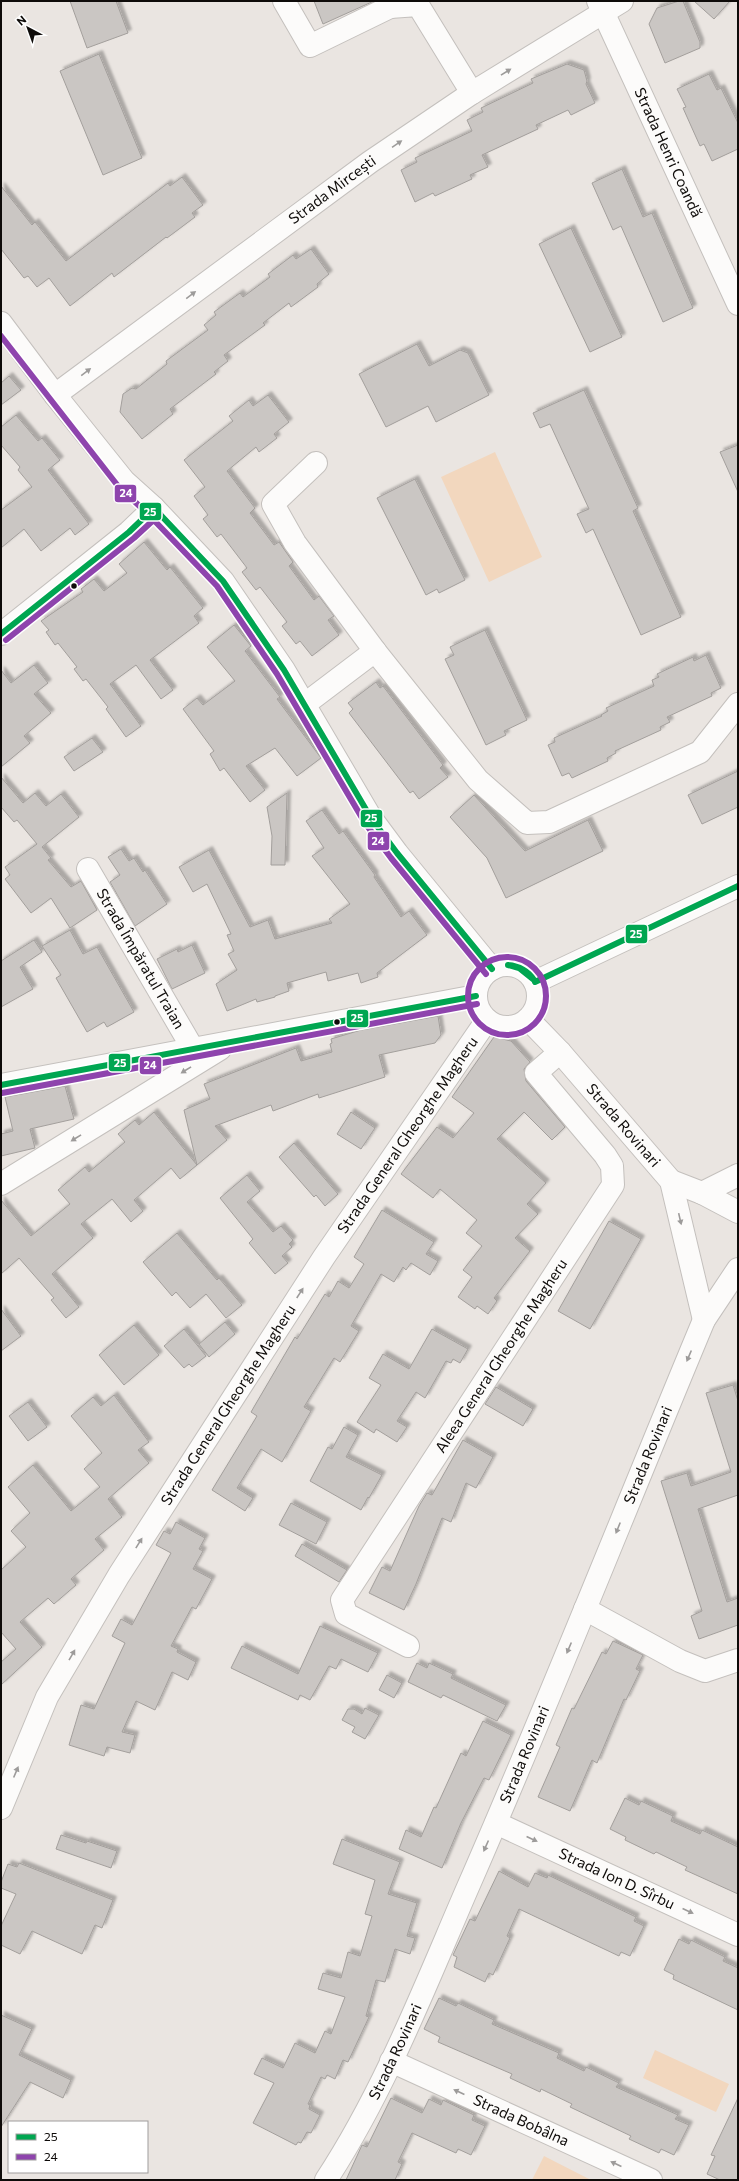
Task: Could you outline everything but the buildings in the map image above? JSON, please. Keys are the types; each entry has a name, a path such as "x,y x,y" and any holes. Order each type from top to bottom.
{"street":[{"path":"284,1 310,46 389,4 418,5 472,93"},
{"name":"Strada Mircești","path":"55,395 370,162 601,6 622,1"},
{"name":"Strada Henri Coandă","path":"601,6 732,276 738,304"},
{"path":"1,322 55,395 124,481 154,508 223,581 305,704 372,818 397,853 492,969"},
{"path":"316,462 273,504 295,543 375,651 478,780 527,823 549,822 700,752 738,704"},
{"path":"1,634 129,532 154,508"},
{"path":"305,704 375,651"},
{"name":"Strada Împăratul Traian","path":"88,869 193,1049"},
{"path":"535,982 738,886"},
{"path":"501,965 511,965 525,971 535,982 538,991 538,1001 534,1011 521,1024 504,1027 488,1020 477,1005 476,996 480,980 492,969 501,965"},
{"name":"Strada Împăratul Traian","path":"1,1085 476,996"},
{"name":"Strada Rovinari","path":"528,1018 560,1052 671,1181 704,1320"},
{"name":"Strada General Gheorghe Magheru","path":"1,1808 48,1697 119,1576 324,1257 488,1020"},
{"path":"1,1184 231,1042"},
{"name":"Aleea General Gheorghe Magheru","path":"408,1646 346,1614 342,1600 612,1185 612,1166 605,1155 536,1073 560,1052"},
{"path":"702,1193 738,1175"},
{"path":"671,1181 702,1193 738,1212"},
{"name":"Strada Rovinari","path":"326,2180 349,2145 391,2060 496,1823 586,1609 704,1320 738,1269"},
{"path":"586,1609 680,1662 705,1671 738,1660"},
{"name":"Strada Ion D. Sîrbu","path":"496,1823 738,1935"},
{"name":"Strada Bobâlna","path":"391,2060 651,2180"}],"shaded area":[{"path":"495,452 542,557 489,582 441,477"},
{"path":"655,2050 729,2084 716,2112 643,2078"},
{"path":"544,2156 591,2180 532,2180"}],"transit line":[{"name":"24","path":"1,336 118,486 148,514 217,586 277,674 365,823 391,858 486,974"},
{"name":"25","path":"1,634 129,532 154,508 223,581 284,670 371,818 397,853 492,969"},
{"name":"24","path":"6,640 134,538 160,514"},
{"name":"25","path":"535,982 738,886"},
{"name":"24","path":"507,957 522,960 529,964 539,974 543,981 546,996 543,1011 539,1018 529,1028 522,1032 507,1035 492,1032 485,1028 475,1018 471,1011 468,996 471,981 475,974 485,964 492,960 507,957"},
{"name":"25","path":"508,965 516,966 523,970 534,980"},
{"name":"25","path":"508,965 519,968 534,980"},
{"name":"25","path":"1,1085 476,996"},
{"name":"24","path":"2,1093 477,1004"}]}
